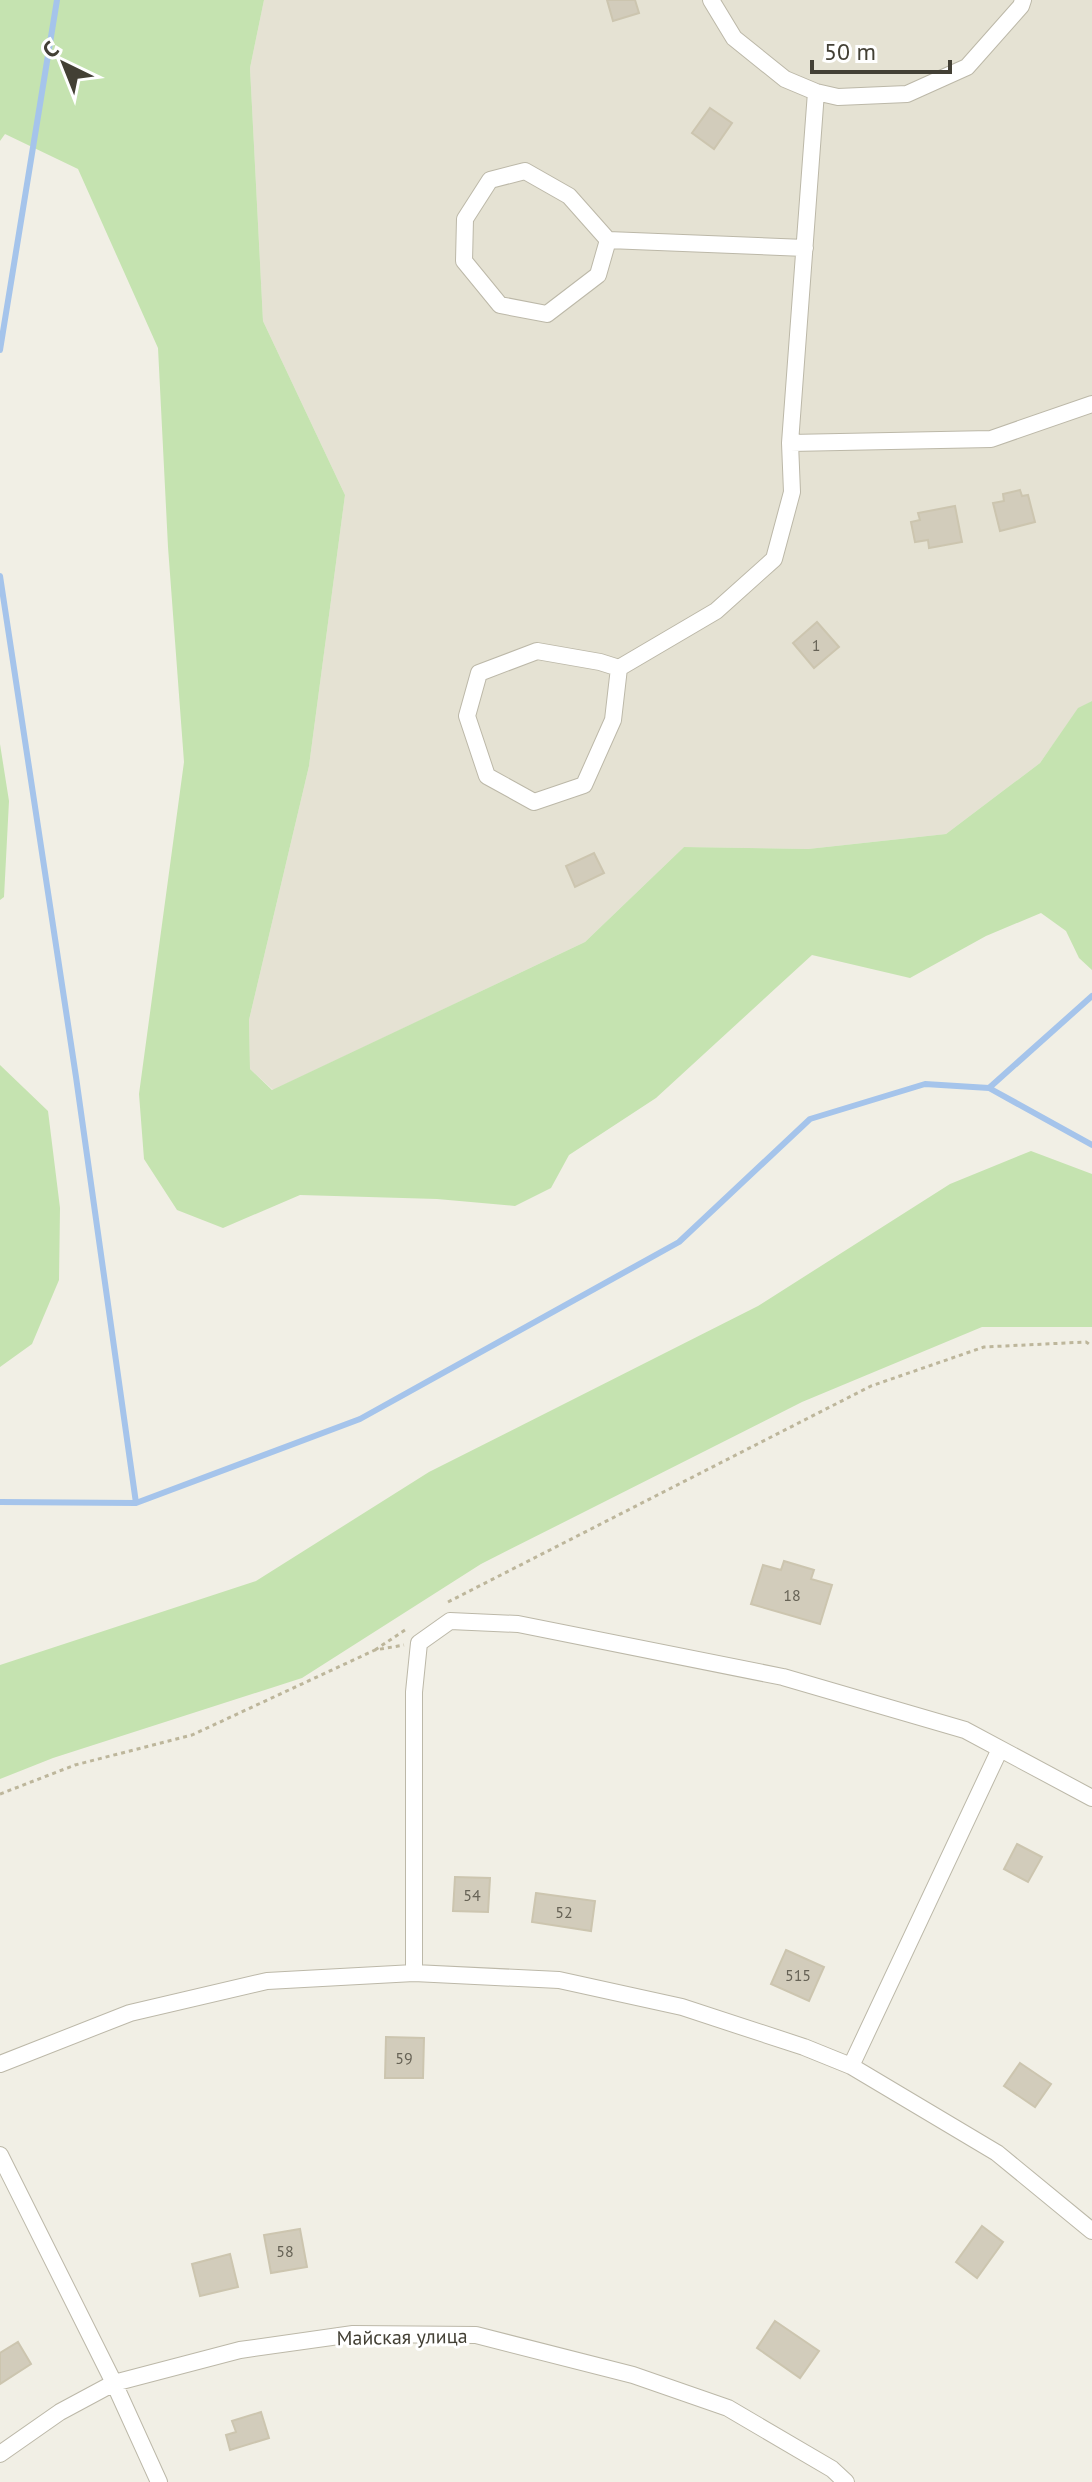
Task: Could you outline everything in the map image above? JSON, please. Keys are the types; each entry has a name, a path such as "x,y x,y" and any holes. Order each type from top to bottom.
{"street":[{"path":"711,0 734,38 785,79 838,97 907,94 967,67 1023,0"},
{"path":"619,668 613,720 584,785 534,802 487,776 467,716 479,673 537,651 619,668 716,611 774,559 792,492 790,443 816,92"},
{"path":"608,240 598,275 547,314 500,305 464,261 465,219 490,180 525,171 569,196 608,240 805,248"},
{"path":"790,443 991,439 1092,404"},
{"path":"414,1973 414,1692 419,1643 450,1621 518,1624 783,1677 965,1730 1092,1798"},
{"path":"851,2066 1000,1749"},
{"path":"0,2064 130,2013 267,1981 414,1973 559,1980 682,2007 804,2047 851,2066 997,2153 1092,2231"},
{"path":"0,2155 114,2383 159,2482"},
{"name":"Майская улица","path":"0,2454 60,2412 114,2383 240,2350 353,2334 476,2335 633,2375 728,2408 832,2469 846,2482"}],"path":[{"path":"447,1603 871,1386 984,1347 1086,1342 1092,1346"},
{"path":"0,1794 75,1765 192,1735 375,1650 411,1626"},
{"path":"375,1650 419,1643"}],"shaded area":[{"path":"264,0 1092,0 1092,701 1078,709 1040,763 946,834 808,849 684,847 585,942 273,1090 250,1069 249,1020 309,766 345,495 263,321 250,68"}],"green space":[{"path":"0,0 264,0 250,68 263,321 345,495 309,766 249,1020 250,1069 272,1090 585,942 684,847 808,849 946,834 1040,763 1078,708 1092,701 1092,970 1079,958 1066,931 1041,913 986,936 910,978 812,955 656,1098 569,1155 551,1188 515,1206 437,1199 300,1195 223,1228 177,1210 144,1159 139,1094 184,762 168,547 158,348 78,169 5,134 0,141"},
{"path":"0,744 9,801 4,897 0,900"},
{"path":"0,1065 48,1111 60,1208 59,1280 32,1344 0,1367"},
{"path":"1031,1151 1092,1174 1092,1327 982,1327 802,1402 481,1564 302,1678 53,1758 0,1779 0,1665 256,1581 429,1472 758,1306 950,1184"}],"building":[{"path":"607,0 635,0 639,13 613,21"},
{"path":"710,108 732,123 714,149 692,133"},
{"path":"1020,490 1022,496 1028,495 1035,522 1000,531 993,503 1004,501 1003,494"},
{"path":"955,506 962,542 929,548 928,540 915,542 911,522 920,520 918,513"},
{"path":"817,622 839,647 814,668 793,643"},
{"path":"594,853 604,873 575,887 566,866"},
{"path":"784,1561 814,1570 811,1579 832,1585 820,1624 751,1604 763,1565 781,1570"},
{"path":"1017,1844 1042,1857 1028,1882 1004,1869"},
{"path":"455,1877 490,1878 488,1912 453,1911"},
{"path":"536,1893 595,1901 591,1931 532,1922"},
{"path":"786,1950 824,1967 809,2001 771,1984"},
{"path":"386,2037 424,2038 423,2078 385,2078"},
{"path":"1020,2063 1051,2084 1035,2107 1004,2086"},
{"path":"982,2226 1003,2242 977,2278 956,2262"},
{"path":"300,2229 307,2267 271,2273 264,2235"},
{"path":"230,2254 238,2287 200,2296 192,2264"},
{"path":"775,2321 819,2351 800,2378 757,2348"},
{"path":"18,2342 31,2364 0,2384 0,2353"},
{"path":"261,2412 269,2438 230,2450 226,2435 236,2432 232,2421"}],"waterway":[{"path":"0,350 57,0"},
{"path":"0,576 76,1077 136,1503"},
{"path":"0,1502 136,1503 360,1419 679,1242 810,1119 925,1084 989,1088 1092,996"},
{"path":"989,1088 1092,1145"}]}
